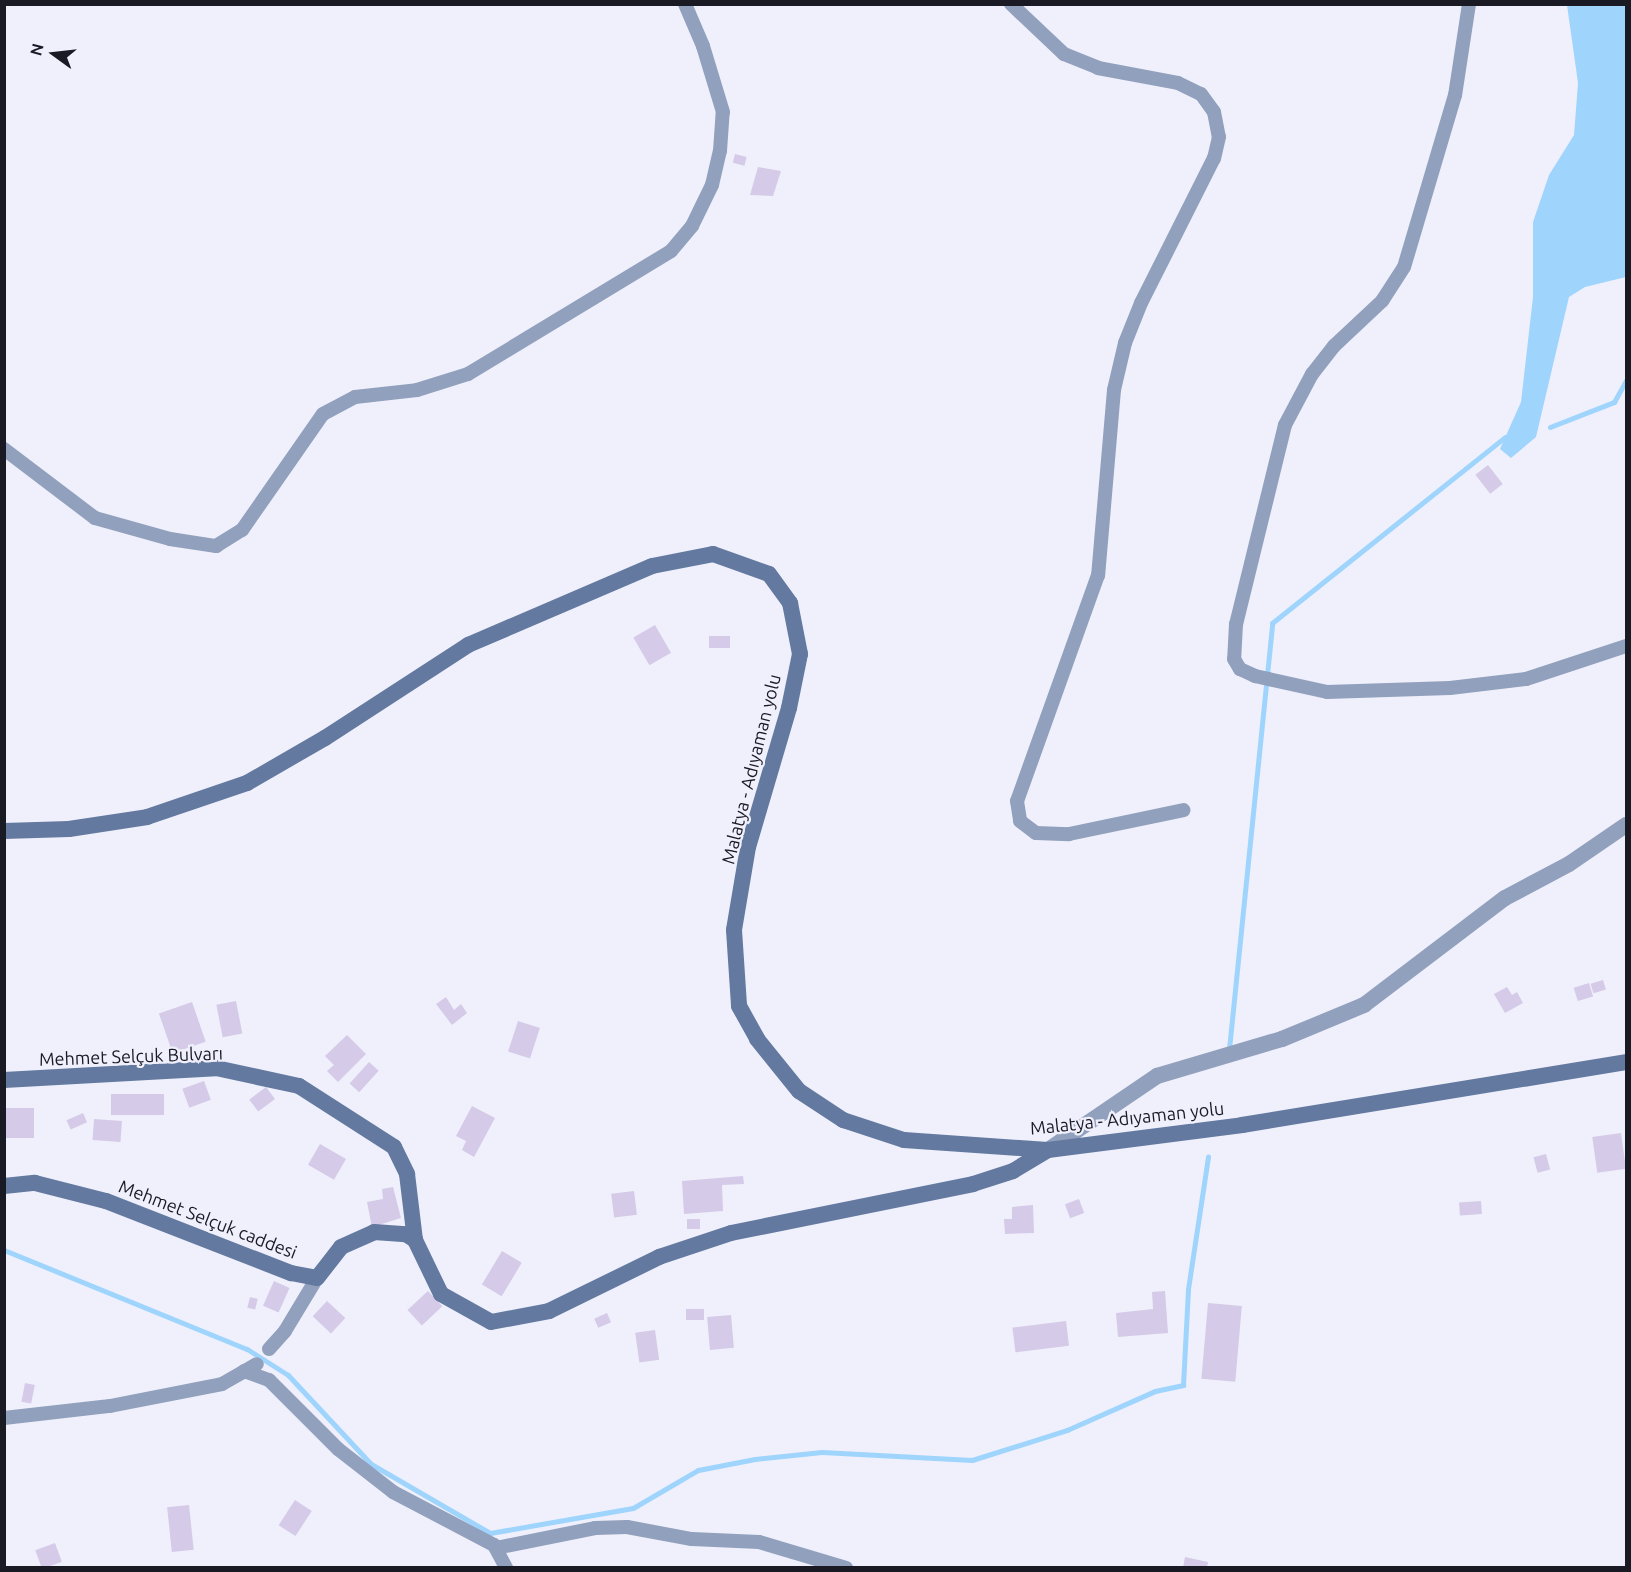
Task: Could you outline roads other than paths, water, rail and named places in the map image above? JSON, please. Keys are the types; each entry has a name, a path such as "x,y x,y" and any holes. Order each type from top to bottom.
{"main road":[{"name":"Malatya - Adıyaman yolu","path":"4,831 69,829 147,817 247,783 325,738 468,645 652,566 713,554 742,562 769,574 789,603 800,654 789,708 748,847 734,930 739,1006 757,1039 800,1091 843,1120 904,1140 1048,1150 1242,1125 1626,1062"},
{"name":"Mehmet Selçuk Bulvarı","path":"4,1080 216,1068 299,1086 394,1147 407,1174 415,1240 441,1294 490,1322 549,1311 659,1257 731,1233 973,1184 1013,1171 1048,1150"},
{"name":"Mehmet Selçuk caddesi","path":"4,1186 35,1184 106,1201 291,1273 317,1278"},
{"path":"317,1278 341,1247 374,1232 406,1234 415,1240"}],"street":[{"path":"4,449 95,518 170,539 216,546 242,530 323,414 355,397 417,390 468,374 670,250 692,226 712,185 720,151 723,112 703,46 685,4"},
{"path":"1011,4 1064,54 1098,68 1178,83 1201,94 1214,112 1219,137 1214,158 1141,303 1125,343 1114,390 1098,575 1017,801 1020,821 1036,833 1069,834 1184,810"},
{"path":"1468,4 1455,95 1404,267 1382,301 1334,346 1312,374 1285,425 1272,469 1232,652 1236,665 1256,676 1327,692 1450,688 1526,679 1626,646"},
{"path":"1048,1150 1157,1076 1282,1039 1364,1005 1505,898 1569,864 1626,825"},
{"path":"270,1349 285,1331 317,1278"},
{"path":"4,1418 110,1406 210,1386 257,1364"},
{"path":"244,1371 270,1380 338,1449 393,1492 495,1548 506,1568"},
{"path":"495,1548 595,1528 627,1527 692,1539 759,1542 846,1568"}],"water":[{"path":"1567,5 1626,5 1626,277 1585,287 1569,297 1536,437 1511,458 1500,449 1521,402 1533,297 1533,222 1549,175 1574,135 1578,83"}],"waterway":[{"path":"1550,427 1614,402 1626,380"},
{"path":"1229,1049 1272,623 1505,437"},
{"path":"4,1250 247,1349 288,1375 371,1464 490,1533 633,1508 698,1470 755,1459 822,1452 972,1460 1067,1430 1155,1391 1183,1385 1188,1289 1208,1156"}]}
